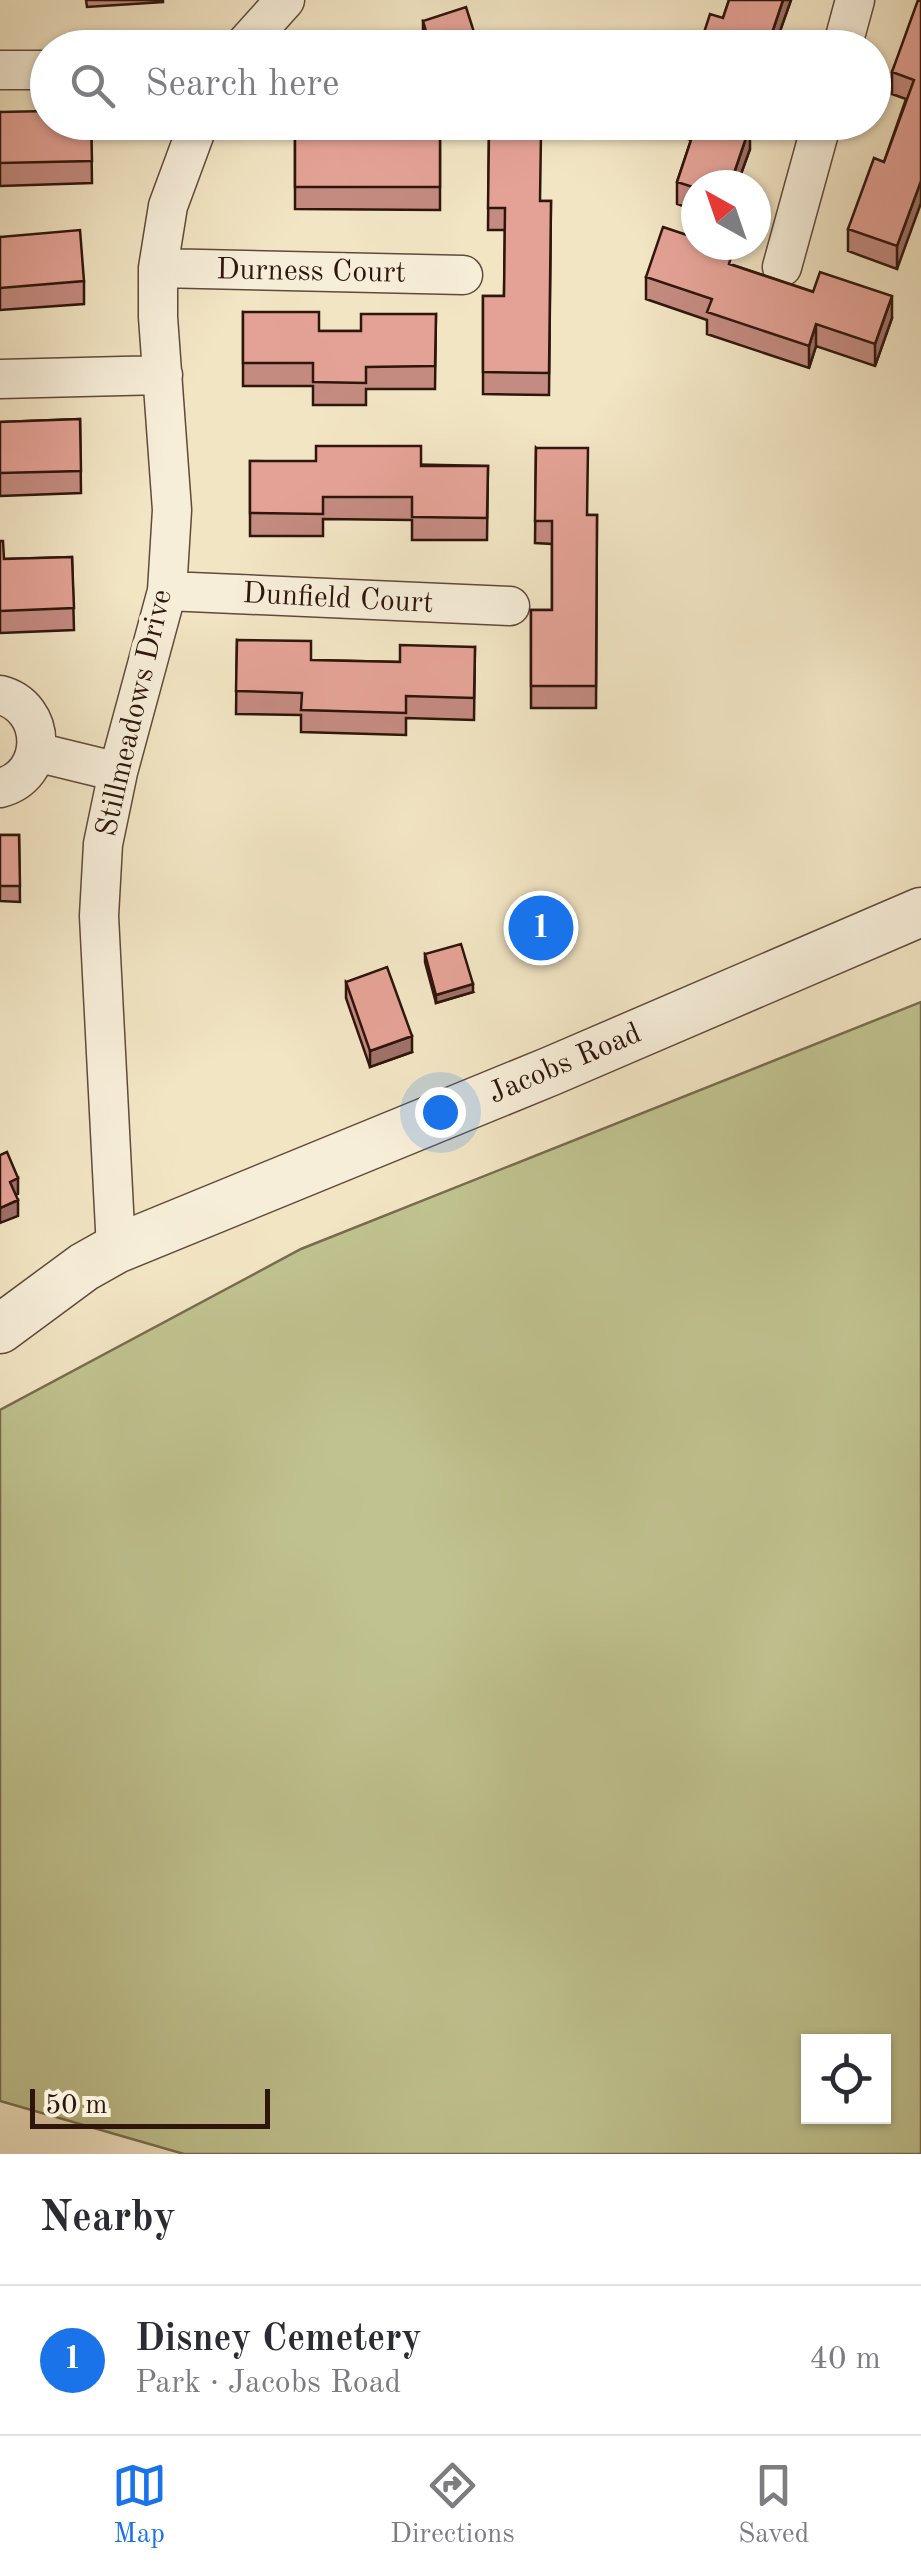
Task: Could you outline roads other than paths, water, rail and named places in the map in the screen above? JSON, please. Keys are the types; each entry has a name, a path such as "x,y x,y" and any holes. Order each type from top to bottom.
{"street":[{"path":"258,30 284,0"},
{"path":"847,30 855,0"},
{"path":"0,70 30,70"},
{"name":"Stillmeadows Drive","path":"116,1249 99,916 103,844 118,772 167,590 172,510 158,268 168,206 192,140"},
{"path":"782,267 817,140"},
{"name":"Durness Court","path":"158,268 463,275"},
{"path":"0,378 163,375"},
{"name":"Dunfield Court","path":"167,590 510,606"},
{"path":"0,694 22,706 34,721 38,740 25,774 10,786 0,788"},
{"path":"36,752 118,772"},
{"name":"Jacobs Road","path":"0,1329 84,1266 116,1249 551,1071 921,912"}],"place":[{"name":"Disney Cemetery","path":"541,928"}]}
